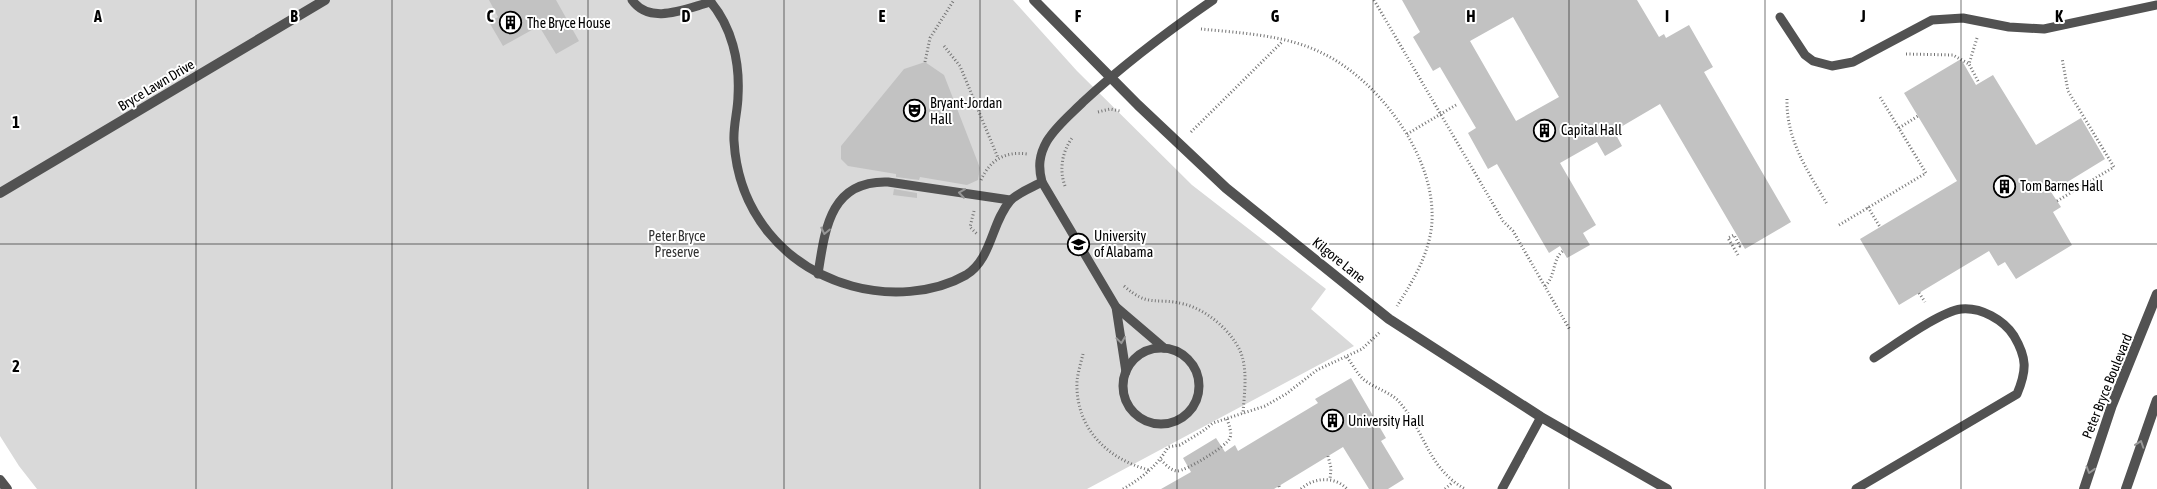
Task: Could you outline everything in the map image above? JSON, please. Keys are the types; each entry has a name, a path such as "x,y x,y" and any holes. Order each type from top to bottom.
{"street":[{"name":"Bryce Lawn Drive","path":"0,194 325,0"},
{"name":"Kilgore Lane","path":"1034,0 1110,77 1226,188 1389,319 1541,417 1667,489"},
{"name":"Peter Bryce Boulevard","path":"2084,489 2112,404 2157,294"},
{"path":"2126,489 2157,400"},
{"path":"0,480 7,489"}],"lane":[{"path":"632,0 650,14 668,14 710,1 724,22 736,53 738,95 734,139 737,168 755,214 769,235 788,254 818,274 869,290 900,292 942,286 968,274 986,253 996,226 1010,200 1042,182"},
{"path":"1164,348 1116,307 1042,182 1039,162 1047,141 1058,127 1110,77 1211,1"},
{"path":"1780,17 1805,55 1813,61 1832,66 1853,62 1932,20 1963,18 2009,27 2044,29 2132,12 2157,5"},
{"path":"818,274 828,219 840,201 858,188 870,184 888,182 1010,200"},
{"path":"1116,307 1126,372 1123,384 1129,406 1137,415 1159,424 1171,423 1182,418 1191,410 1196,400 1199,388 1198,377 1186,357 1176,351 1164,348 1152,349 1141,354 1126,372"},
{"path":"1856,489 2017,394 2026,373 2022,349 2008,326 1988,314 1962,309 1944,315 1874,358"},
{"path":"1502,489 1541,417"}],"path":[{"path":"925,62 930,38 954,0"},
{"path":"1374,0 1503,221 1513,230 1570,330"},
{"path":"1969,64 1977,38"},
{"path":"1191,132 1283,41"},
{"path":"944,46 960,66 998,158"},
{"path":"1906,54 1953,55 1969,64 1979,83"},
{"path":"2057,201 2114,167 2068,91 2062,58"},
{"path":"1839,225 1926,173 1880,97"},
{"path":"1787,99 1786,113 1791,138 1799,156 1827,204"},
{"path":"1407,134 1456,105"},
{"path":"1093,117 1100,111 1110,109 1127,116"},
{"path":"1899,128 1918,116"},
{"path":"1066,190 1061,175 1063,157 1070,139 1076,134"},
{"path":"1868,207 1880,227"},
{"path":"1738,255 1728,238 1734,235 1740,246 1742,245"},
{"path":"1545,286 1554,272 1559,254 1563,251"},
{"path":"1122,284 1133,294 1149,302 1185,305 1205,313 1218,324 1241,354 1245,383 1243,414"},
{"path":"1919,293 1925,302"},
{"path":"1083,354 1077,380 1079,404 1088,428 1101,446 1132,466 1150,470"},
{"path":"1347,358 1362,378 1395,397 1413,419 1420,437 1434,460 1453,482 1465,489"},
{"path":"1161,460 1168,467 1176,471 1186,468 1225,445 1230,440 1231,431 1228,419"},
{"path":"1328,456 1331,468 1330,480"},
{"path":"1302,489 1314,481 1330,480 1347,489"},
{"path":"1445,489 1453,482"}],"green space":[{"name":"Peter Bryce Preserve","path":"0,0 1013,0 1077,71 1192,185 1326,289 1311,309 1354,346 1087,489 37,489 19,466 0,436"}],"building":[{"name":"The Bryce House","path":"489,0 556,0 579,41 556,54 539,26 503,46 489,22 498,17"},
{"name":"Capital Hall","path":"1402,0 1637,0 1659,37 1664,34 1666,38 1689,25 1713,67 1704,72 1791,222 1745,249 1660,104 1614,131 1622,146 1605,156 1597,142 1560,163 1596,225 1583,233 1590,245 1567,258 1560,246 1549,253 1497,164 1488,169 1468,133 1476,128 1440,67 1433,71 1413,37 1420,32","holes":["1513,17 1559,97 1516,121 1470,41"]},
{"name":"Tom Barnes Hall","path":"1961,59 1976,85 1993,75 2036,145 2081,118 2105,159 2051,192 2061,207 2053,212 2072,245 2016,279 2005,262 1998,266 1989,251 1899,305 1860,239 1957,181 1904,93"},
{"name":"Bryant-Jordan Hall","path":"925,62 944,75 980,168 978,180 967,185 920,177 919,180 896,177 896,174 848,166 841,159 841,146 904,69"},
{"path":"894,189 917,193 917,198 893,195"},
{"name":"University Hall","path":"1351,378 1386,438 1381,441 1404,479 1388,489 1369,489 1343,447 1274,489 1161,489 1191,472 1183,458 1216,438 1225,452 1235,445 1238,451 1318,403 1315,399"}],"place":[{"name":"The Bryce House","path":"511,23"},
{"name":"Bryant-Jordan Hall","path":"914,111"},
{"name":"Capital Hall","path":"1545,130"},
{"name":"Tom Barnes Hall","path":"2004,186"},
{"name":"University of Alabama","path":"1078,244"},
{"name":"University Hall","path":"1332,421"}]}
